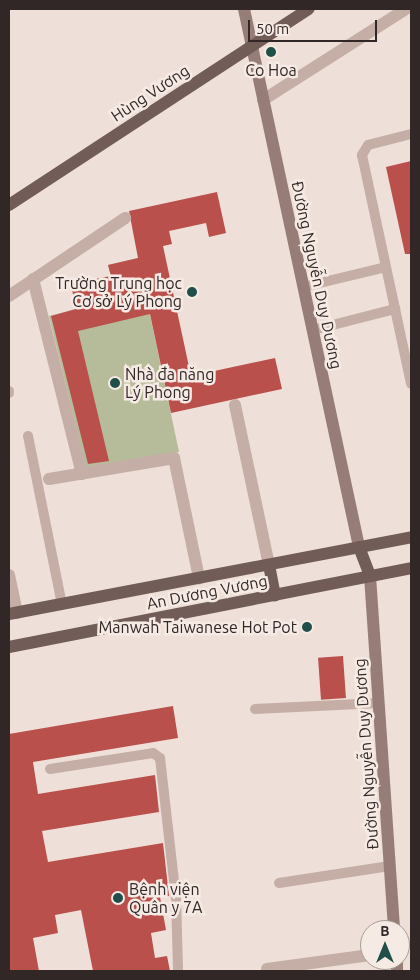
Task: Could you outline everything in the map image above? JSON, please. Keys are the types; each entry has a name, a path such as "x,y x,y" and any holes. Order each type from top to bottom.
{"main road":[{"name":"Hùng Vương","path":"9,205 309,9"},
{"name":"An Dương Vương","path":"13,614 411,537"},
{"path":"359,547 370,576"},
{"path":"269,564 275,595"},
{"name":"An Dương Vương","path":"9,647 411,568"}],"street":[{"name":"Đường Nguyễn Duy Dương","path":"244,9 359,547"},
{"path":"264,100 407,9"},
{"path":"9,296 125,218"},
{"path":"34,279 82,474"},
{"path":"234,405 269,564"},
{"path":"49,479 174,458 199,578"},
{"path":"9,575 13,614"},
{"name":"Đường Nguyễn Duy Dương","path":"370,576 393,920"},
{"path":"267,969 360,956"}],"lane":[{"path":"407,9 411,14"},
{"path":"411,134 368,145 362,155 411,384"},
{"path":"303,287 386,267"},
{"path":"313,330 395,309"},
{"path":"28,436 62,604"},
{"path":"255,708 379,703"},
{"path":"50,769 153,753 160,758 176,898 178,971"},
{"path":"279,883 390,866"}],"green space":[{"name":"Nhà đa năng Lý Phong","path":"138,258 179,452 86,468 49,316 76,309 71,284 111,276 108,265"}],"building":[{"path":"411,161 411,254 405,254 386,167"},
{"path":"217,192 226,233 209,237 206,223 169,231 172,244 163,246 191,376 275,358 282,389 171,413 150,314 78,331 109,461 88,464 51,316 76,309 71,284 111,276 108,265 138,258 129,211"},
{"path":"343,656 346,698 321,700 318,658"},
{"path":"173,706 178,738 33,762 38,794 155,775 159,812 42,831 48,862 163,843 169,896 160,897 166,930 151,933 155,958 167,956 170,971 93,971 81,910 55,915 58,933 33,938 39,971 10,971 9,734"}],"place":[{"name":"Co Hoa","path":"271,52"},
{"name":"Trường Trung học Cơ sở Lý Phong","path":"192,292"},
{"name":"Nhà đa năng Lý Phong","path":"115,383"},
{"name":"Manwah Taiwanese Hot Pot","path":"307,627"},
{"name":"Bệnh viện Quân y 7A","path":"118,898"}]}
